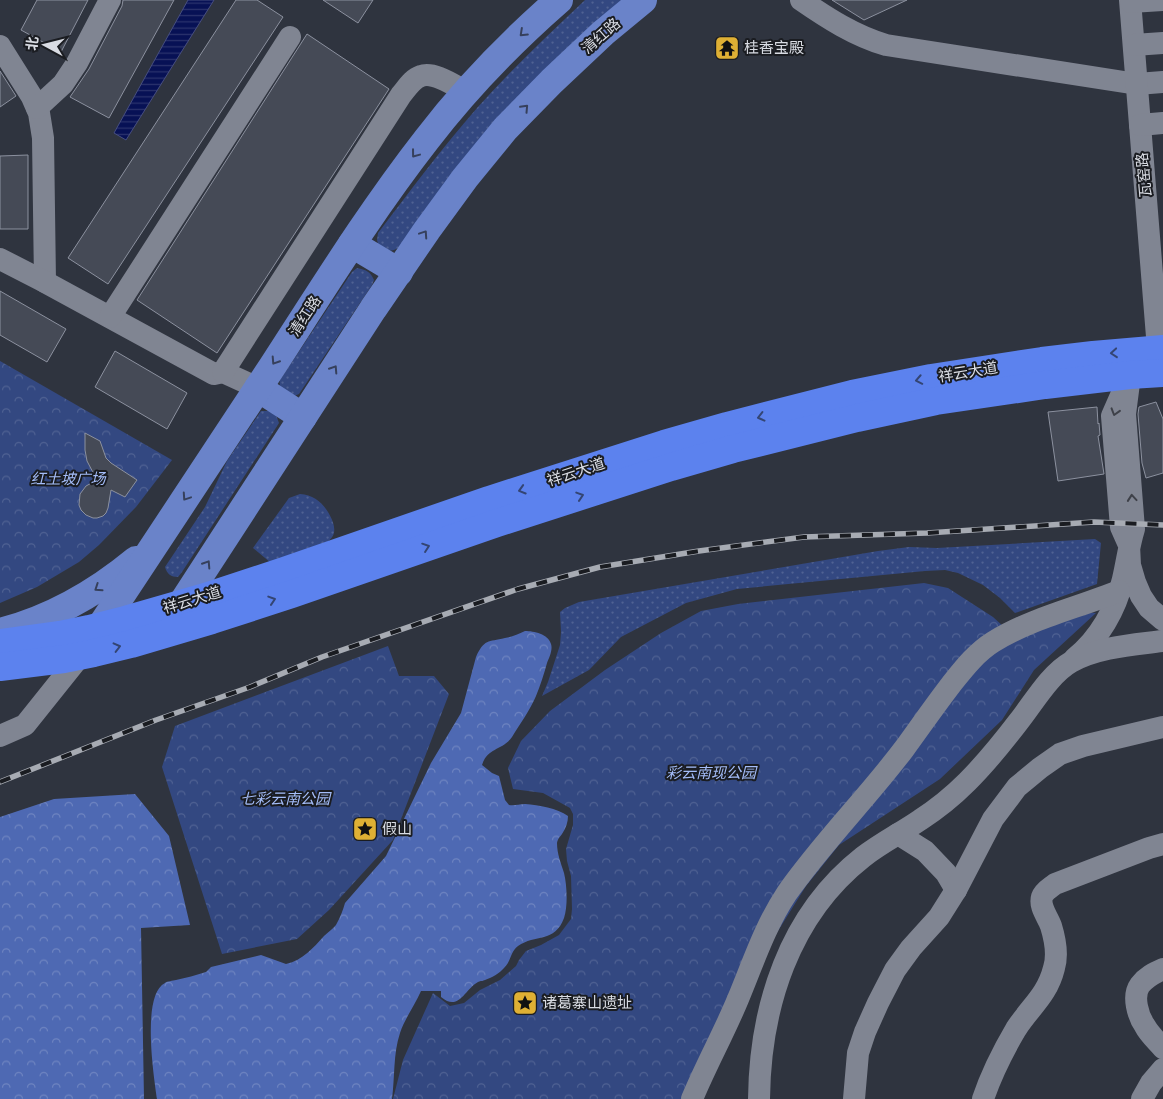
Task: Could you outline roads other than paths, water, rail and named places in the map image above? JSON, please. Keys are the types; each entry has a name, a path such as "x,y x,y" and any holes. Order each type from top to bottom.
{"highway":[{"name":"祥云大道","path":"0,643 60,635 182,604 489,500 664,444 852,394 932,378 1042,361 1093,355 1161,357"},
{"name":"祥云大道","path":"0,667 81,656 162,635 292,594 497,523 733,449 857,418 936,401 1130,375 1161,357"}],"main road":[{"name":"清红路","path":"162,635 399,272 465,178 505,129 540,93 577,57 643,0"},
{"name":"清红路","path":"81,656 393,184 427,138 466,92 556,1"},
{"path":"352,244 399,272"},
{"path":"258,388 303,417"},
{"path":"0,632 63,609 92,593 138,558 161,534"}],"street":[{"path":"37,108 63,84 77,63 110,0"},
{"path":"800,0 858,34 886,45 1137,84 1163,82"},
{"path":"1130,1 1163,0"},
{"name":"瓦窑路","path":"1130,1 1140,125 1153,161 1161,357"},
{"path":"110,318 290,37"},
{"path":"1134,45 1163,43"},
{"path":"0,46 32,97 39,112 43,138 45,282"},
{"path":"223,372 401,95 412,82 422,76 436,76 466,92"},
{"path":"1140,125 1163,123"},
{"path":"0,259 214,374 223,372 258,388"},
{"path":"759,1099 762,1053 778,980 794,940 816,905 834,884 863,857 934,811 967,782 1002,743 1047,684 1086,648 1102,629 1110,615 1119,591 1134,529 1125,414 1130,375"},
{"path":"1129,545 1130,566 1141,596 1163,620"},
{"path":"692,1099 737,1001 764,936 787,894 806,868 903,751 965,666 992,642 1068,609 1099,600 1119,591"},
{"path":"1069,663 1078,658 1108,649 1163,641"},
{"path":"0,736 25,725 81,656"},
{"path":"854,1099 858,1053 865,1032 895,970 911,948 939,918 956,890 993,819 1017,787 1060,754 1083,746 1163,727"},
{"path":"898,834 925,851 946,873 956,890"},
{"path":"983,1099 1016,1028 1041,998 1051,980 1056,948 1051,926 1043,909 1042,896 1046,890 1055,884 1163,844"},
{"path":"1163,969 1148,977 1138,987 1137,997 1137,1007 1145,1027 1163,1048"},
{"path":"1142,1099 1151,1083 1163,1069"}],"railway":[{"path":"0,782 156,720 250,687 322,657 518,589 600,567 804,537 927,533 1094,522 1163,525"}],"place":[{"name":"桂香宝殿","path":"727,48"},
{"name":"假山","path":"365,829"},
{"name":"诸葛寨山遗址","path":"525,1003"}],"park label":[{"name":"红土坡广场","path":"68,479"},
{"name":"彩云南现公园","path":"711,773"},
{"name":"七彩云南公园","path":"285,799"}]}
